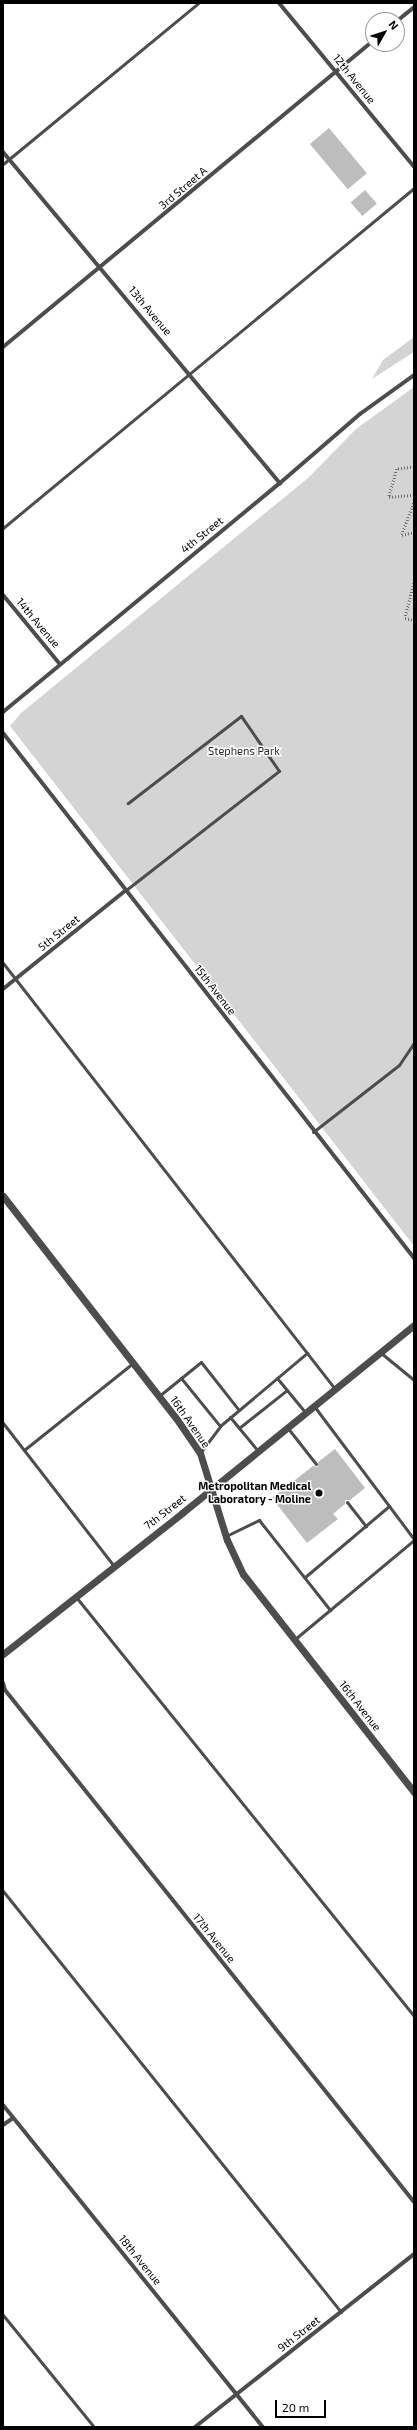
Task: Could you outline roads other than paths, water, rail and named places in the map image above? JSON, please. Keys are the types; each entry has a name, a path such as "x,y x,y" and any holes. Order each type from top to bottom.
{"street":[{"name":"12th Avenue","path":"279,3 414,167"},
{"path":"405,14 414,7"},
{"name":"3rd Street A","path":"3,347 102,267 365,48"},
{"name":"13th Avenue","path":"3,152 102,267 280,483"},
{"name":"4th Street","path":"3,712 59,663 280,483 360,414 414,375"},
{"name":"14th Avenue","path":"3,595 59,663"},
{"name":"15th Avenue","path":"3,733 313,1132 414,1258"},
{"name":"5th Street","path":"3,989 126,890"},
{"name":"16th Avenue","path":"3,1196 159,1396 200,1453 226,1536 243,1574 414,1792"},
{"name":"7th Street","path":"3,1654 414,1325"},
{"name":"17th Avenue","path":"3,1684 5,1690 414,2202"},
{"name":"18th Avenue","path":"3,2105 263,2427"},
{"path":"3,2125 13,2118"},
{"name":"9th Street","path":"195,2427 414,2254"}],"lane":[{"path":"3,164 198,3"},
{"path":"3,528 414,188"},
{"path":"126,890 279,771 241,716 128,803"},
{"path":"3,963 335,1389"},
{"path":"313,1132 399,1065 414,1043"},
{"path":"380,1352 414,1380"},
{"path":"200,1453 220,1426 238,1409 307,1353"},
{"path":"159,1396 201,1362 238,1409"},
{"path":"24,1450 133,1363"},
{"path":"181,1378 220,1426"},
{"path":"277,1378 306,1412"},
{"path":"239,1428 287,1390"},
{"path":"294,1640 414,1539 313,1406"},
{"path":"230,1417 258,1451"},
{"path":"3,1423 114,1566"},
{"path":"287,1427 316,1464"},
{"path":"347,1502 366,1526"},
{"path":"305,1576 389,1506"},
{"path":"226,1536 259,1520 305,1576 330,1610"},
{"path":"76,1597 414,2016"},
{"path":"3,1891 341,2312"},
{"path":"3,2315 94,2427"}],"place":[{"name":"Metropolitan Medical Laboratory - Moline","path":"319,1493"}],"park label":[{"name":"Stephens Park","path":"244,751"}]}
